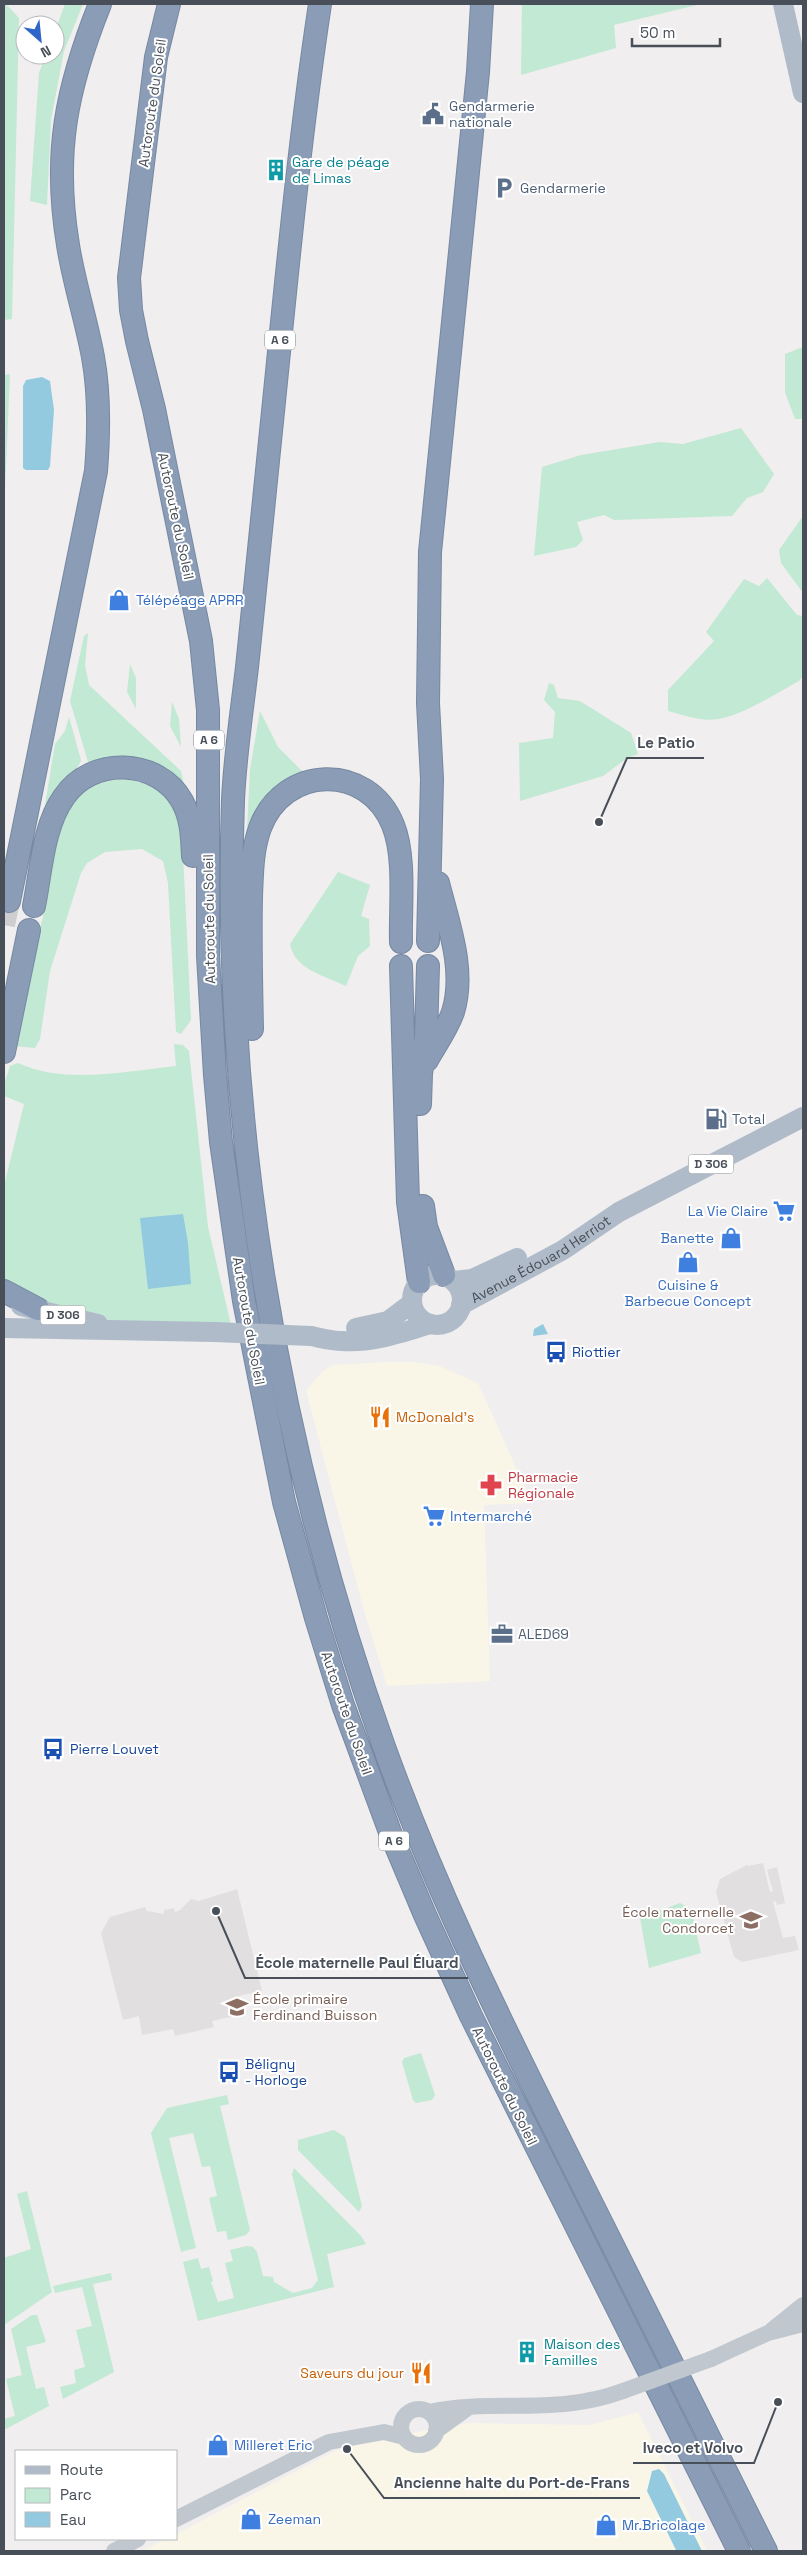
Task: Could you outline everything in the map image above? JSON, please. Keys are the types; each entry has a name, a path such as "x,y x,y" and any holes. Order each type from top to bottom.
{"highway":[{"path":"9,901 89,516 96,471 99,426 96,380 69,253 62,175 64,129 72,85 100,4"},
{"name":"Autoroute du Soleil","path":"169,4 156,57 129,278 131,310 154,409 201,641 206,676 209,736 208,956 221,1142 244,1301 284,1502 326,1652 358,1748 407,1874 470,2016 739,2551"},
{"name":"Autoroute du Soleil","path":"320,4 286,283 233,798 233,917 240,1074 255,1213 268,1299 309,1496 339,1610 378,1730 412,1821 493,2006 766,2551"},
{"path":"428,941 432,778 428,703 430,552 478,72 482,4"},
{"path":"34,906 48,837 55,814 64,797 77,782 92,773 109,768 127,767 145,771 161,778 171,786 182,801 192,827 194,920 205,1091 215,1173 243,1320 269,1428"},
{"path":"268,1299 252,1037 252,864 257,837 264,818 283,795 309,782 328,779 358,785 377,798 388,815 397,841 401,942"},
{"path":"421,1074 447,1025 456,998 454,944 431,859"},
{"path":"4,1052 29,930"},
{"path":"401,966 408,1202 419,1282"},
{"path":"428,966 426,1037 421,1074 423,1214 436,1256 449,1278"},
{"path":"4,1291 38,1309"}],"main road":[{"path":"784,5 803,93"},
{"name":"Avenue Édouard Herriot","path":"449,1278 481,1276 558,1237 619,1212 803,1117"},
{"name":"Avenue Édouard Herriot","path":"461,1305 563,1250 619,1212"},
{"path":"430,1275 449,1278 461,1292 461,1305 458,1313 448,1322 430,1324 418,1316 412,1303 412,1293 419,1282 430,1275"},
{"name":"D 306","path":"4,1303 38,1309 121,1330"},
{"name":"D 306","path":"312,1336 388,1321 412,1303"},
{"name":"D 306","path":"4,1328 312,1336 342,1342 391,1336 430,1324"}],"street":[{"path":"768,2333 803,2305"},
{"path":"178,2518 329,2442 340,2432 361,2425 403,2418 414,2410 429,2412 455,2406 470,2408 540,2407 578,2404 623,2391 712,2359 768,2333 803,2324"},
{"path":"329,2442 384,2432 404,2437 412,2443 422,2444 431,2440 436,2431 470,2408"},
{"path":"429,2412 436,2420 436,2431"},
{"path":"403,2418 401,2428 404,2437"},
{"path":"114,2551 136,2540"}],"shaded area":[{"path":"415,1362 439,1366 478,1383 532,1503 484,1505 490,1681 387,1686 363,1607 306,1391 322,1372 333,1365"},
{"name":"École maternelle Condorcet","path":"763,1863 770,1892 773,1891 767,1870 777,1867 785,1903 777,1905 776,1901 773,1902 783,1938 795,1936 799,1950 742,1962 734,1957 716,1892 720,1879 747,1865"},
{"path":"237,1889 262,1991 239,1996 243,2014 212,2021 214,2027 175,2036 173,2029 142,2035 139,2016 123,2020 101,1933 110,1917 145,1907 147,1911 164,1914 164,1910 174,1908 175,1912 180,1910 191,1899 199,1901"},
{"path":"638,2412 707,2551 142,2551 164,2540 178,2540 178,2533 333,2452 360,2442 469,2423 591,2425"}],"green space":[{"path":"4,4 6,4 16,15 15,65 18,65 12,319 4,320"},
{"path":"65,4 83,4 65,49 65,15 61,15"},
{"path":"522,4 701,4 614,25 616,48 521,75"},
{"path":"42,65 61,65 51,120 47,205 30,201 39,73"},
{"path":"803,347 803,419 795,419 785,392 785,354"},
{"path":"10,374 4,514 4,375"},
{"path":"741,428 774,474 763,492 747,498 732,516 614,520 604,515 577,522 583,540 576,547 534,556 542,467 581,455 660,442 683,444"},
{"path":"803,516 803,593 781,563 779,550"},
{"path":"767,578 797,615 803,616 803,676 799,681 770,697 728,717 706,720 668,711 668,690 714,641 706,632 744,579 759,586"},
{"path":"88,633 85,665 89,685 181,771 186,794 88,762 70,701 84,636"},
{"path":"130,664 136,678 136,709 127,692"},
{"path":"549,683 554,685 558,698 580,701 631,733 638,754 627,758 603,776 520,801 519,743 553,738 555,712 544,700"},
{"path":"172,702 179,719 181,747 170,726"},
{"path":"260,711 278,747 304,773 284,782 269,794 257,810 247,830 250,769"},
{"path":"69,717 81,760 80,764 57,788 43,817 55,744 65,731"},
{"path":"123,779 147,784 163,794 174,810 182,833 191,1020 181,1034 176,1032 168,883 163,861 142,849 105,852 87,863 81,873 50,971 40,1039 35,1048 13,1046 44,912 61,824 78,796 102,783"},
{"path":"338,872 370,885 361,916 369,919 370,946 358,956 346,986 304,966 297,960 290,944"},
{"path":"174,1044 183,1045 189,1051 208,1227 231,1325 115,1321 77,1315 4,1285 4,1186 24,1104 4,1096 4,1085 10,1066 18,1063 37,1070 56,1073 96,1075 176,1066"},
{"path":"680,1903 691,1909 701,1953 649,1968 640,1918"},
{"path":"421,2053 435,2095 432,2100 416,2103 413,2100 402,2062 404,2058"},
{"path":"227,2095 229,2104 220,2106 250,2230 246,2235 228,2240 226,2231 217,2232 209,2198 217,2196 210,2166 202,2167 193,2133 169,2138 196,2248 181,2252 151,2133 167,2108"},
{"path":"334,2130 345,2137 362,2206 359,2212 298,2150 298,2140"},
{"path":"294,2168 361,2236 366,2244 327,2254 334,2287 198,2321 183,2262 198,2258 201,2269 209,2267 213,2281 211,2282 218,2302 234,2298 225,2263 233,2261 230,2250 247,2246 253,2247 257,2252 263,2276 273,2277 274,2282 293,2293 312,2288 318,2280 292,2174"},
{"path":"27,2191 52,2292 4,2325 4,2258 31,2249 17,2194"},
{"path":"111,2273 112,2280 93,2284 114,2372 63,2399 60,2387 76,2383 74,2370 85,2367 76,2330 92,2326 82,2287 55,2293 53,2286"},
{"path":"32,2315 37,2315 46,2342 26,2347 36,2389 44,2387 49,2406 4,2430 4,2419 15,2416 6,2379 22,2375 11,2329"}],"water":[{"path":"42,377 50,381 54,410 50,466 48,470 26,470 23,468 23,386 26,380"},
{"path":"183,1214 188,1243 191,1284 148,1289 140,1218"},
{"path":"543,1324 548,1334 533,1336 534,1329"},
{"path":"659,2469 664,2474 702,2551 676,2550 647,2491 652,2471"}],"tunnel":[{"path":"4,925 9,901"}],"place":[{"name":"Gendarmerie nationale","path":"433,114"},
{"name":"Gare de péage de Limas","path":"276,170"},
{"name":"Gendarmerie","path":"504,188"},
{"name":"Télépéage APRR","path":"119,600"},
{"name":"Le Patio","path":"599,822"},
{"name":"Total","path":"716,1119"},
{"name":"La Vie Claire","path":"784,1211"},
{"name":"Banette","path":"731,1238"},
{"name":"Cuisine & Barbecue Concept","path":"688,1262"},
{"name":"Riottier","path":"556,1352"},
{"name":"McDonald's","path":"380,1417"},
{"name":"Pharmacie Régionale","path":"491,1485"},
{"name":"Intermarché","path":"434,1516"},
{"name":"ALED69","path":"502,1634"},
{"name":"Pierre Louvet","path":"53,1749"},
{"name":"École maternelle Paul Éluard","path":"216,1911"},
{"name":"École maternelle Condorcet","path":"751,1920"},
{"name":"École primaire Ferdinand Buisson","path":"237,2007"},
{"name":"Béligny - Horloge","path":"229,2072"},
{"name":"Maison des Familles","path":"527,2352"},
{"name":"Saveurs du jour","path":"421,2373"},
{"name":"Iveco et Volvo","path":"778,2402"},
{"name":"Milleret Eric","path":"218,2445"},
{"name":"Ancienne halte du Port-de-Frans","path":"347,2449"},
{"name":"Zeeman","path":"251,2519"},
{"name":"Mr.Bricolage","path":"606,2525"}]}
